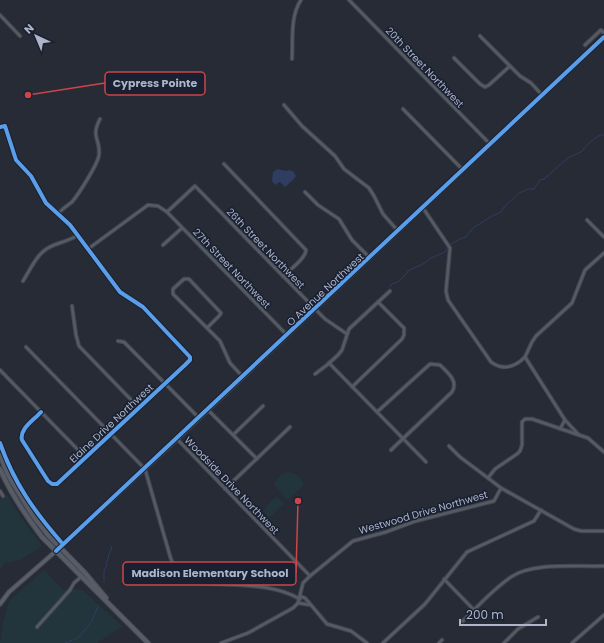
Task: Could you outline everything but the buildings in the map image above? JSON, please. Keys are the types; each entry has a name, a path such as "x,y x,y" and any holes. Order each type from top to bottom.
{"main road":[{"path":"0,455 8,475 33,516 60,548 85,573 119,614"},
{"path":"0,469 15,499 29,519 56,551 148,643"}],"street":[{"path":"292,58 294,17 301,0"},
{"name":"20th Street Northwest","path":"349,0 490,144"},
{"path":"0,15 20,36"},
{"path":"585,45 601,30 604,32"},
{"path":"480,36 520,76 531,83 543,96"},
{"name":"O Avenue Northwest","path":"0,604 9,592 60,548 145,469 604,37"},
{"path":"454,58 480,84 485,86 489,85 510,66"},
{"path":"284,105 302,126 335,156 346,171 369,188 384,214 398,231"},
{"path":"403,109 463,170"},
{"path":"58,214 75,198 97,162 99,155 95,133 100,119"},
{"path":"0,128 5,126 8,131 16,160 31,176 46,203 67,222 88,249 148,205 158,206 167,212"},
{"path":"224,164 306,250 306,254 283,276"},
{"name":"26th Street Northwest","path":"167,212 194,186 325,320 347,334"},
{"path":"305,192 318,204 339,219 352,240 370,258"},
{"path":"423,208 450,248 446,291 448,300 491,362 497,366 508,368 520,363 525,357 536,336 572,303 585,270 604,253"},
{"name":"27th Street Northwest","path":"167,212 287,335"},
{"path":"587,220 604,237"},
{"path":"163,245 182,228"},
{"path":"23,281 42,252 54,244 70,240 78,235"},
{"name":"Elaine Drive Northwest","path":"41,412 24,429 21,436 22,440 48,481 52,484 60,482 190,360 190,357 139,304 124,296 120,292 88,249"},
{"path":"207,328 221,313 189,279 184,279 173,289 172,292 207,328 220,341 230,363 243,377"},
{"path":"315,374 342,350 350,329 390,290"},
{"path":"352,387 402,339 404,335 404,330 378,302"},
{"path":"72,306 79,346 139,408"},
{"path":"118,341 124,342 199,418"},
{"path":"26,347 145,469 173,566 178,573 184,578 195,582 262,586 279,590 300,598 305,598 327,624 351,631 367,643"},
{"path":"525,357 565,420 579,435"},
{"path":"329,363 426,462"},
{"path":"377,412 430,364 440,365 454,380 455,384 452,392 391,450"},
{"path":"0,370 86,458"},
{"path":"233,435 264,406"},
{"path":"208,410 256,459"},
{"path":"488,478 495,469 520,451 522,445 522,422 528,418 588,438 604,452"},
{"path":"560,429 565,420"},
{"path":"225,489 290,427"},
{"name":"Woodside Drive Northwest","path":"176,439 310,576"},
{"path":"449,446 501,488"},
{"name":"Westwood Drive Northwest","path":"221,643 248,633 293,608 298,603 300,598 303,583 352,541 386,532 416,521 494,501 501,488 579,531 604,531"},
{"path":"0,491 3,496"},
{"path":"383,643 425,604 467,552 534,521 541,510"},
{"path":"463,621 503,583 522,572 543,567 604,566"},
{"path":"37,627 70,590 74,583 85,573"},
{"path":"444,579 474,610"},
{"path":"298,603 311,605"},
{"path":"572,643 604,615"},
{"path":"504,643 518,629 538,617"},
{"path":"439,643 442,640"}],"shaded area":[{"path":"289,472 298,476 304,485 289,499 286,499 274,484 276,479"},
{"path":"7,495 42,546 20,560 4,563 0,570 0,499"},
{"path":"277,496 284,504 269,518 263,511 267,507 266,506"},
{"path":"44,570 63,590 81,589 122,626 97,643 0,643 3,623 9,601"}],"water":[{"path":"277,169 293,171 296,176 285,187 280,182 275,185 272,181 273,172"}],"waterway":[{"path":"451,244 465,238 473,228 501,212 504,207 519,193 528,189 534,189 540,180 544,179 569,157 581,152 590,142 600,135 604,135"},
{"path":"390,287 392,284 398,282 408,271 445,252 448,246"},
{"path":"104,582 104,570 107,566 106,563 112,549 111,546"},
{"path":"65,643 78,638 92,621 98,606"}],"cycle path":[{"path":"56,551 604,37"},
{"path":"0,127 5,126 16,160 31,176 46,203 70,225 120,292 143,307 190,357 190,360 185,365 57,484 52,484 48,481 22,440 25,428 41,412"},
{"path":"0,443 18,484 42,519 61,542"}],"place":[{"name":"Cypress Pointe","path":"28,95"},
{"name":"Madison Elementary School","path":"298,501"}]}
